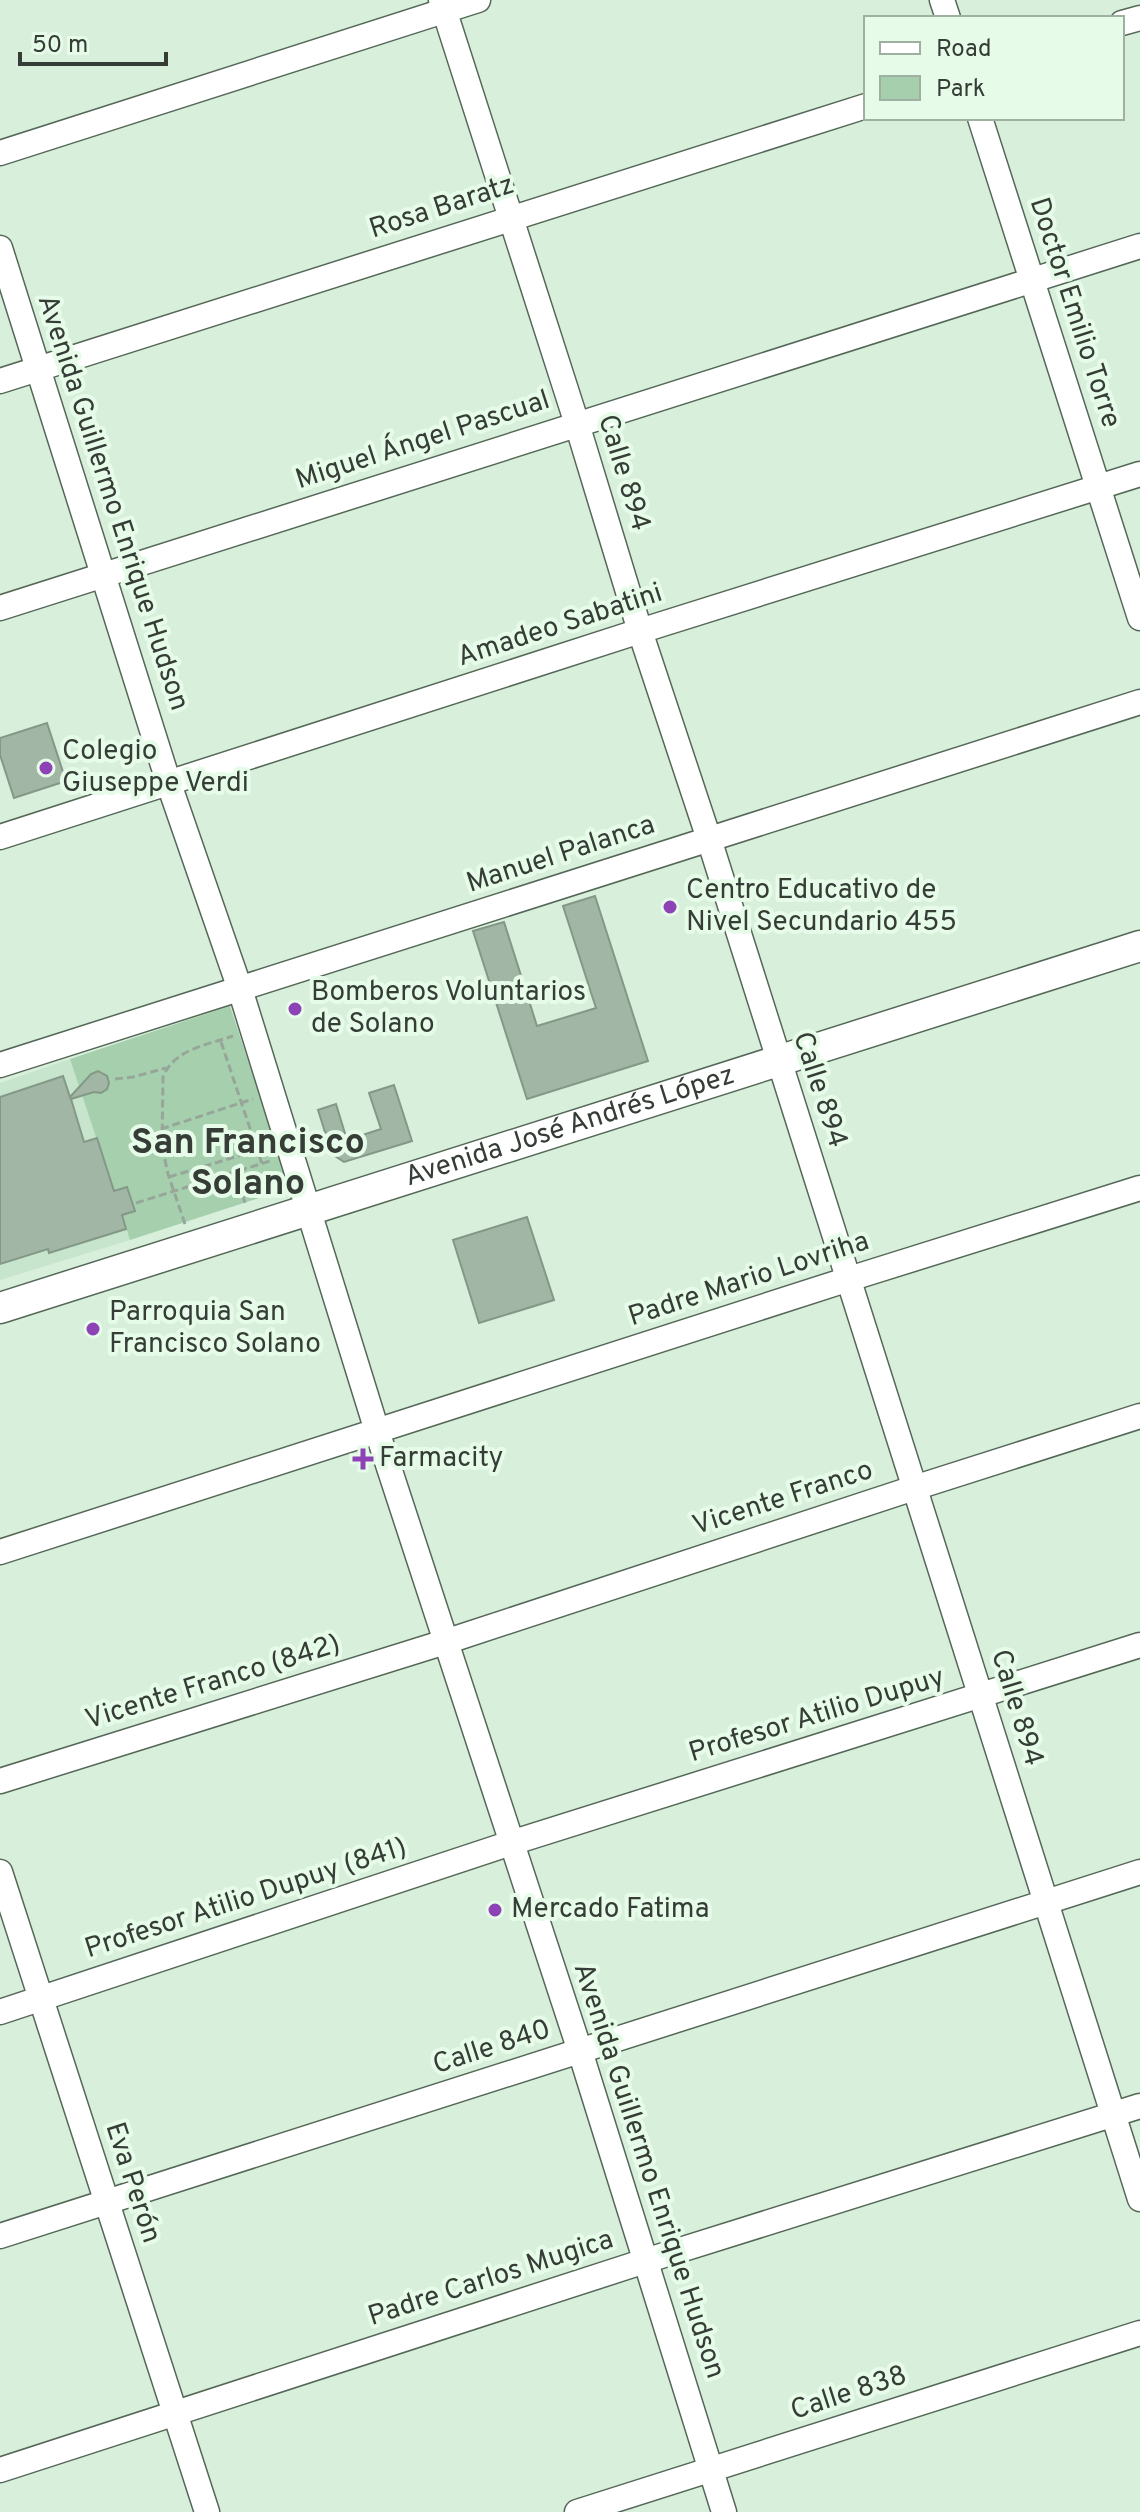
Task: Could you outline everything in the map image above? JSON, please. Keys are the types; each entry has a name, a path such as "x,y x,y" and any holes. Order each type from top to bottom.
{"main road":[{"name":"Avenida José Andrés López","path":"0,1308 1140,946"}],"street":[{"path":"0,153 443,5 478,0"},
{"name":"Calle 894","path":"443,5 1140,2199"},
{"name":"Rosa Baratz","path":"0,381 864,107"},
{"name":"Doctor Emilio Torre","path":"981,120 1140,618"},
{"name":"Miguel Ángel Pascual","path":"0,608 1140,246"},
{"name":"Avenida Guillermo Enrique Hudson","path":"0,248 169,784 240,989 377,1431 580,2051 724,2512"},
{"name":"Amadeo Sabatini","path":"0,837 1140,474"},
{"name":"Manuel Palanca","path":"0,1065 1140,702"},
{"name":"Padre Mario Lovriha","path":"0,1552 1140,1188"},
{"name":"Vicente Franco","path":"445,1642 1140,1416"},
{"name":"Vicente Franco (842)","path":"0,1781 445,1642"},
{"name":"Profesor Atilio Dupuy","path":"511,1843 1140,1645"},
{"name":"Profesor Atilio Dupuy (841)","path":"0,2012 511,1843"},
{"name":"Eva Perón","path":"0,1872 207,2512"},
{"name":"Calle 840","path":"0,2236 1140,1872"},
{"name":"Padre Carlos Mugica","path":"0,2470 645,2261 1140,2106"},
{"name":"Calle 838","path":"577,2512 1140,2333"}],"path":[{"path":"192,1247 162,1146 163,1077 166,1068 178,1055 252,1029"},
{"path":"221,1041 262,1164"},
{"path":"115,1079 166,1068"},
{"path":"161,1129 272,1093"},
{"path":"169,1177 257,1150 289,1148"},
{"path":"136,1203 262,1164 289,1148"},
{"path":"236,1172 253,1228"}],"shaded area":[{"path":"70,1059 130,1240 0,1280 0,1083"}],"green space":[{"path":"230,1006 290,1188 130,1240 70,1059"}],"building":[{"path":"47,723 66,781 14,798 0,755 0,738"},
{"path":"595,896 648,1061 527,1099 473,931 504,922 537,1026 596,1008 563,906"},
{"path":"98,1071 107,1076 107,1089 71,1099 84,1142 97,1138 114,1191 127,1187 135,1211 122,1215 126,1229 49,1253 48,1249 0,1264 0,1097 63,1076 70,1097 91,1074"},
{"path":"394,1085 412,1141 344,1162 332,1154 318,1110 336,1104 347,1140 381,1129 369,1093"},
{"path":"527,1217 554,1300 479,1323 453,1240"}],"place":[{"name":"Colegio Giuseppe Verdi","path":"46,768"},
{"name":"Centro Educativo de Nivel Secundario 455","path":"670,907"},
{"name":"Bomberos Voluntarios de Solano","path":"295,1009"},
{"name":"Parroquia San Francisco Solano","path":"93,1329"},
{"name":"Farmacity","path":"363,1459"},
{"name":"Mercado Fatima","path":"495,1910"}],"district":[{"name":"San Francisco Solano","path":"248,1164"}]}
